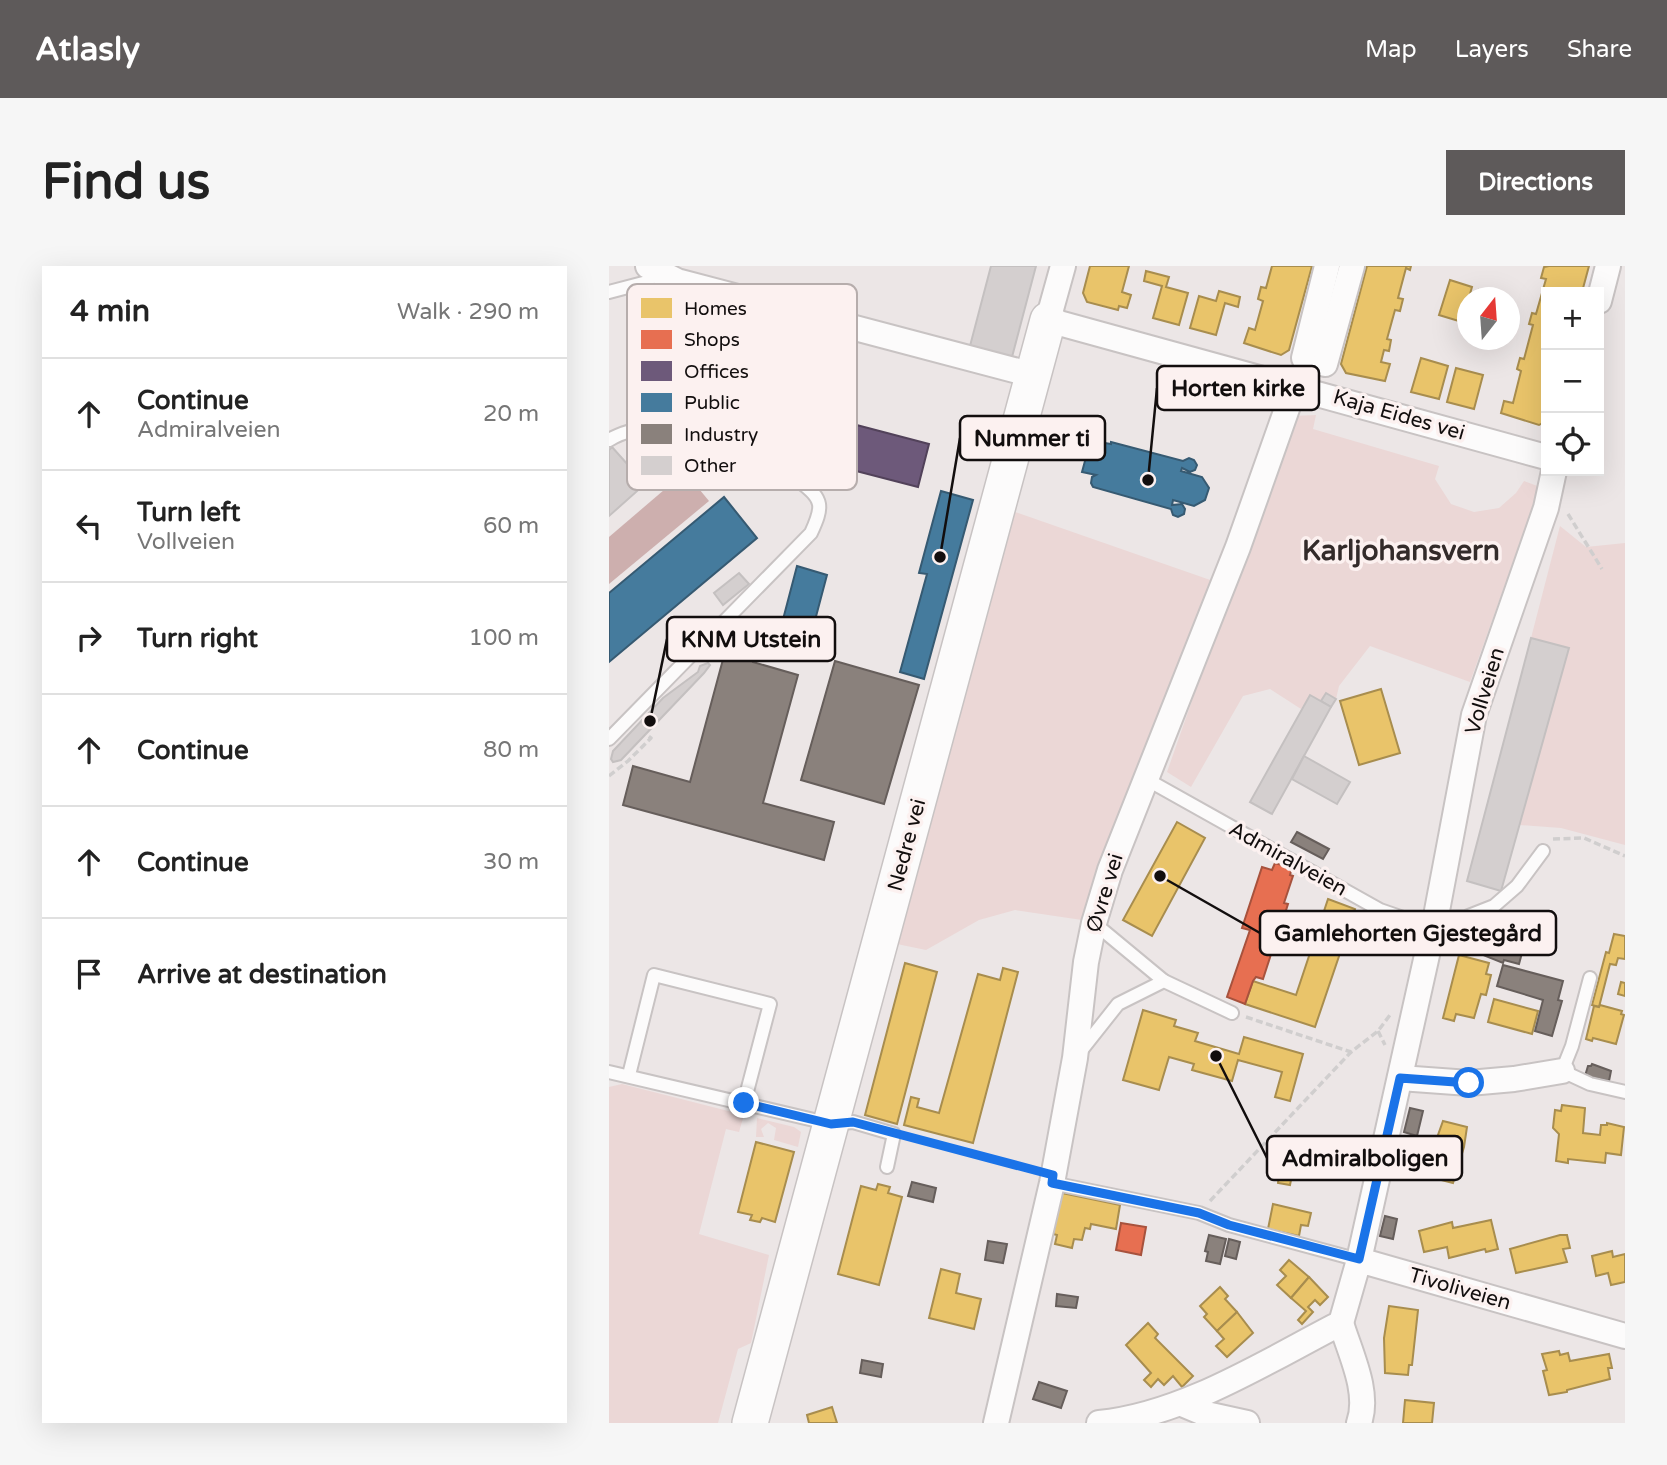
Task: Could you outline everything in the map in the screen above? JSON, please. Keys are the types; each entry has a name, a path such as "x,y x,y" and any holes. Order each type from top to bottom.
{"main road":[{"name":"Nedre vei","path":"750,1423 1048,320"}],"street":[{"name":"Nedre vei","path":"1048,320 1063,266"},
{"path":"1327,266 1314,361 1352,266"},
{"path":"1602,287 1608,266"},
{"path":"665,271 711,284"},
{"name":"Kaja Eides vei","path":"1048,320 1541,456"},
{"path":"857,326 1033,376"},
{"name":"Øvre vei","path":"995,1423 1052,1179 1075,1058 1086,962 1094,923 1110,870 1238,547 1295,386"},
{"name":"Vollveien","path":"1436,916 1474,715 1546,508 1553,478"},
{"path":"1359,1423 1363,1412 1360,1387 1341,1323 1359,1259 1427,955"},
{"path":"1400,1078 1469,1083 1562,1071"},
{"name":"Tivoliveien","path":"1359,1259 1625,1336"},
{"path":"1099,1423 1121,1421 1182,1404 1341,1323"},
{"path":"1182,1404 1206,1414 1247,1423"}],"lane":[{"path":"639,284 665,271"},
{"path":"609,292 627,287"},
{"path":"609,440 627,434"},
{"path":"609,739 811,533 821,505 811,490"},
{"name":"Admiralveien","path":"1146,779 1380,910 1406,919 1466,917 1494,906 1517,886 1543,851"},
{"path":"1094,923 1164,981 1232,1013"},
{"path":"629,1075 654,975 770,1004 744,1103"},
{"path":"1590,978 1562,1071 1590,1083 1625,1092"},
{"path":"1075,1058 1118,1004 1164,981"},
{"path":"609,1072 831,1124 853,1122 894,1134 887,1167"},
{"path":"1052,1179 1199,1213 1229,1225 1359,1259"}],"path":[{"path":"1553,478 1602,569"},
{"path":"609,776 651,738 646,734"},
{"path":"1543,851 1551,839 1584,838 1625,856"},
{"path":"1232,1013 1351,1052"},
{"path":"1199,1213 1351,1052 1378,1031"},
{"path":"894,1134 1052,1179"}],"shaded area":[{"path":"1316,415 1313,429 1439,466 1435,479 1451,504 1474,512 1499,508 1516,493 1524,481 1540,487 1470,682 1370,646 1339,686 1336,699 1326,694 1321,701 1310,695 1301,709 1270,689 1243,696 1191,787 1167,772 1292,416"},
{"path":"664,490 700,490 709,501 609,584 609,537"},
{"path":"1015,512 1216,582 1082,920 1015,910 979,920 926,950 892,943"},
{"path":"1560,526 1586,547 1625,543 1625,845 1561,828 1519,825 1569,648 1531,638"},
{"path":"622,1084 744,1115 739,1132 726,1129 699,1234 769,1255 751,1343 738,1349 718,1423 609,1423 609,1087"},
{"path":"757,1118 794,1127 801,1132 798,1147 774,1140 776,1128 768,1123 761,1129 764,1137 756,1137"}],"building: Homes":[{"path":"1090,266 1129,266 1122,292 1131,295 1127,308 1119,306 1118,310 1087,302 1083,293"},
{"path":"1272,266 1312,266 1289,350 1281,355 1244,343 1249,328 1255,330 1263,301 1258,299 1261,287 1266,288"},
{"path":"1367,266 1411,266 1410,270 1406,268 1398,298 1403,299 1400,311 1395,310 1387,339 1391,340 1389,351 1384,350 1381,362 1390,364 1385,381 1346,373 1341,364"},
{"path":"1589,266 1583,287 1544,287 1546,279 1541,278 1544,267"},
{"path":"1146,271 1169,277 1166,287 1188,293 1179,325 1153,318 1162,286 1144,281"},
{"path":"1450,280 1472,287 1457,287 1457,320 1439,315"},
{"path":"1219,291 1240,297 1238,307 1225,303 1216,335 1190,328 1199,296 1216,301"},
{"path":"1541,296 1539,425 1501,413 1504,401 1513,403 1521,371 1517,369 1520,358 1524,359 1533,325 1529,324 1532,313 1536,314"},
{"path":"1421,358 1448,366 1439,399 1411,392"},
{"path":"1456,368 1483,375 1474,409 1447,402"},
{"path":"1381,689 1400,753 1359,765 1340,701"},
{"path":"1177,822 1205,838 1152,936 1123,920"},
{"path":"1328,899 1355,909 1315,1027 1245,1004 1253,981 1296,995"},
{"path":"1614,934 1625,936 1625,959 1618,958 1616,965 1610,964 1599,1007 1592,1005 1606,952 1609,953"},
{"path":"1459,955 1489,963 1486,974 1491,975 1486,995 1481,994 1474,1018 1456,1014 1454,1021 1443,1018"},
{"path":"905,963 937,972 897,1124 865,1115"},
{"path":"1003,968 1018,972 973,1143 904,1125 911,1097 919,1099 917,1107 939,1113 978,974 1000,980"},
{"path":"1621,982 1625,983 1625,996 1618,994"},
{"path":"1494,999 1538,1011 1532,1034 1488,1022"},
{"path":"1594,1006 1622,1011 1621,1014 1624,1015 1616,1044 1593,1038 1592,1041 1586,1039"},
{"path":"1143,1010 1176,1020 1174,1026 1198,1033 1195,1041 1239,1054 1244,1037 1303,1054 1290,1101 1275,1097 1282,1072 1238,1060 1232,1081 1192,1070 1194,1064 1169,1057 1159,1090 1123,1080"},
{"path":"1562,1105 1585,1108 1583,1133 1600,1135 1601,1125 1607,1123 1624,1127 1621,1155 1606,1153 1605,1163 1568,1159 1568,1163 1556,1161 1559,1134 1553,1128 1555,1110 1561,1111"},
{"path":"1443,1121 1467,1127 1453,1183 1426,1176 1432,1156 1427,1154 1429,1145 1434,1146"},
{"path":"756,1142 794,1152 775,1222 762,1218 760,1222 750,1220 752,1215 738,1212"},
{"path":"1279,1173 1292,1175 1290,1185 1278,1183"},
{"path":"878,1184 890,1187 888,1193 902,1197 879,1285 838,1274 861,1186 876,1190"},
{"path":"1062,1193 1120,1205 1116,1229 1091,1224 1090,1229 1085,1228 1082,1240 1074,1239 1072,1248 1055,1244 1057,1235 1053,1234"},
{"path":"1273,1204 1311,1213 1308,1226 1301,1225 1299,1236 1268,1229"},
{"path":"1491,1220 1498,1249 1486,1252 1485,1249 1449,1258 1447,1247 1424,1252 1419,1231 1452,1222 1453,1228"},
{"path":"1567,1235 1570,1248 1563,1249 1567,1262 1516,1273 1510,1249"},
{"path":"1612,1251 1613,1257 1625,1254 1625,1282 1611,1285 1608,1273 1596,1276 1592,1256"},
{"path":"1289,1260 1309,1277 1291,1298 1277,1285 1286,1276 1280,1270"},
{"path":"941,1269 960,1274 956,1293 981,1299 974,1329 929,1318"},
{"path":"1309,1277 1328,1297 1320,1305 1315,1300 1308,1307 1313,1312 1302,1324 1298,1320 1306,1311 1291,1298"},
{"path":"1220,1287 1228,1296 1225,1299 1237,1312 1217,1331 1204,1317 1207,1314 1200,1306"},
{"path":"1389,1306 1418,1310 1412,1365 1409,1365 1408,1375 1385,1373 1384,1338"},
{"path":"1237,1312 1253,1333 1227,1357 1216,1346 1224,1339 1217,1331"},
{"path":"1148,1323 1158,1334 1155,1338 1193,1376 1182,1387 1173,1376 1164,1385 1158,1379 1151,1387 1144,1380 1151,1373 1126,1345"},
{"path":"1559,1351 1560,1355 1568,1353 1570,1361 1609,1354 1612,1368 1608,1368 1610,1379 1549,1395 1543,1371 1547,1370 1542,1354"},
{"path":"1405,1400 1434,1403 1432,1423 1403,1423"},
{"path":"832,1407 837,1423 809,1423 807,1415"}],"building: Shops":[{"path":"1275,863 1292,868 1290,875 1293,876 1284,903 1288,904 1277,939 1265,935 1263,941 1274,945 1263,979 1256,977 1253,981 1245,1004 1227,997 1250,930 1242,928 1262,867 1272,870"},
{"path":"1121,1223 1146,1227 1141,1255 1116,1250"}],"building: Offices":[{"path":"857,425 929,444 918,487 857,471"}],"building: Public":[{"path":"1111,442 1183,461 1189,458 1194,460 1197,465 1195,470 1190,472 1182,468 1181,471 1202,477 1209,488 1205,500 1194,506 1173,500 1172,505 1182,504 1185,509 1184,514 1178,517 1173,515 1171,509 1093,487 1092,477 1096,475 1082,472 1088,450 1102,454 1099,450 1101,445"},
{"path":"941,491 973,500 924,679 900,672 927,574 919,573"},
{"path":"724,497 757,538 609,662 609,593"},
{"path":"797,566 827,575 805,658 775,650"}],"building: Industry":[{"path":"732,626 760,634 753,662 798,675 763,803 834,822 824,860 623,805 633,766 690,782"},
{"path":"835,661 919,685 884,804 801,780"},
{"path":"1297,832 1329,849 1323,859 1291,842"},
{"path":"1481,941 1522,953 1519,964 1504,960 1503,963 1478,953"},
{"path":"1503,965 1563,981 1558,1000 1562,1001 1552,1036 1535,1031 1543,1000 1497,986"},
{"path":"1592,1064 1611,1071 1609,1081 1585,1076 1588,1066"},
{"path":"1410,1108 1423,1111 1417,1136 1404,1132"},
{"path":"912,1182 936,1188 933,1202 908,1196"},
{"path":"1385,1216 1397,1219 1393,1239 1380,1236"},
{"path":"1209,1235 1226,1239 1220,1264 1206,1261 1208,1252 1205,1251"},
{"path":"1229,1239 1240,1242 1236,1259 1225,1256"},
{"path":"988,1241 1007,1244 1003,1263 985,1260"},
{"path":"1057,1294 1078,1297 1076,1308 1056,1306"},
{"path":"862,1360 883,1364 881,1377 860,1373"},
{"path":"1039,1382 1067,1391 1061,1408 1033,1399"}],"building: Other":[{"path":"991,266 1036,266 1012,357 970,346"},
{"path":"612,447 627,464 627,490 638,490 609,516 609,450"},
{"path":"739,573 749,584 723,605 714,593"},
{"path":"1531,638 1569,648 1501,891 1467,881"},
{"path":"708,663 710,665 704,673 621,760 613,762 613,751 663,698 698,672 700,666"},
{"path":"1326,693 1336,699 1331,707 1321,701"},
{"path":"1310,695 1331,707 1272,814 1250,802"},
{"path":"1304,756 1350,782 1337,804 1292,779"}],"place":[{"name":"Horten kirke","path":"1148,480"},
{"name":"Nummer ti","path":"940,557"},
{"name":"KNM Utstein","path":"650,721"},
{"name":"Gamlehorten Gjestegård","path":"1160,876"},
{"name":"Admiralboligen","path":"1216,1056"}],"district":[{"name":"Karljohansvern","path":"1401,551"}],"route":[{"path":"744,1103 831,1124 853,1122 1053,1175 1052,1183 1199,1213 1229,1225 1359,1259 1400,1078 1469,1083"}]}
